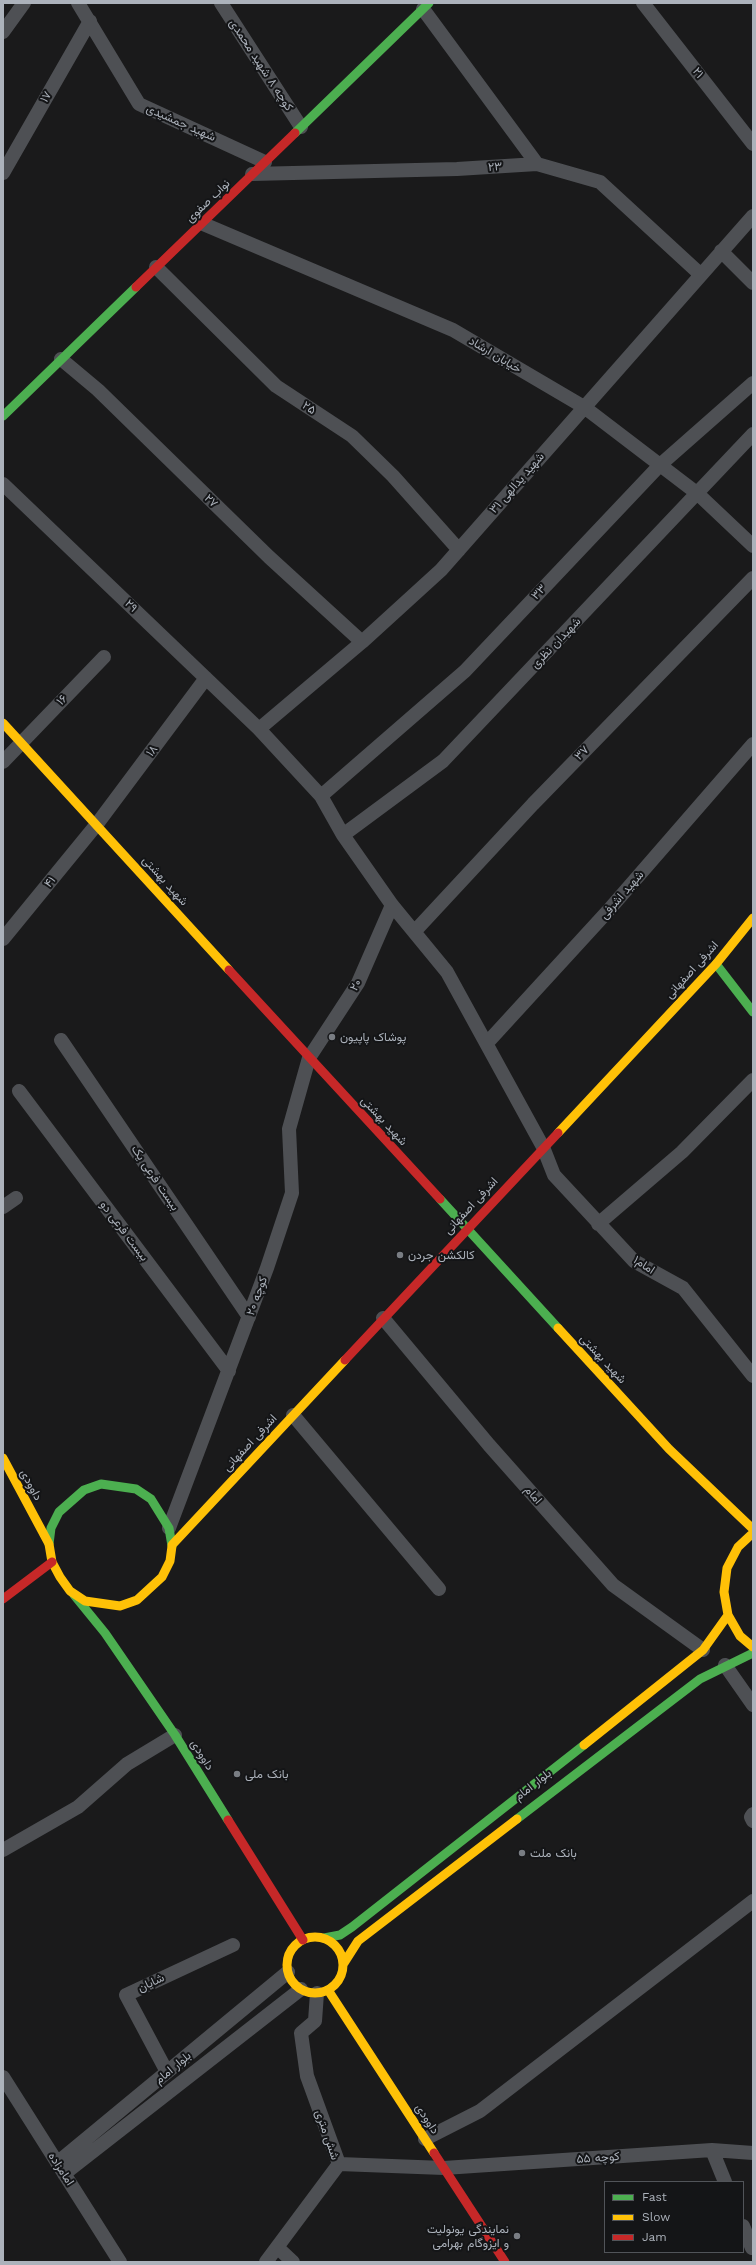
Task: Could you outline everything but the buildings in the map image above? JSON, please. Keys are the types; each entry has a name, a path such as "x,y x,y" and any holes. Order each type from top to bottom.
{"main road":[{"name":"نواب صفوی","path":"3,416 426,6"},
{"name":"شهید بهشتی","path":"3,723 669,1449 753,1528"},
{"name":"اشرفی اصفهانی","path":"172,1545 466,1228 716,964 753,918"},
{"path":"716,964 753,1012"},
{"name":"داوودی","path":"3,1458 9,1481 49,1544"},
{"path":"101,1484 119,1484 136,1489 151,1499 169,1528 172,1545 170,1561 162,1578 137,1600 120,1606 102,1605 84,1601 70,1591 52,1562 49,1544 51,1528 59,1512 84,1490 101,1484"},
{"path":"753,1533 738,1547 727,1568 724,1592 728,1615 740,1636 753,1647"},
{"path":"3,1599 52,1562"},
{"name":"داوودی","path":"70,1591 104,1633 175,1734 303,1940"},
{"name":"بلوار امام","path":"324,1938 340,1935 352,1927 678,1672 703,1650 728,1615"},
{"name":"بلوار امام","path":"344,1963 358,1941 700,1679 725,1665 753,1653"},
{"path":"313,1937 324,1938 337,1948 344,1963 342,1974 337,1983 322,1991 301,1989 291,1979 288,1972 290,1953 295,1945 303,1940 313,1937"},
{"name":"داوودی","path":"322,1991 425,2139 505,2262"}],"street":[{"path":"3,32 24,3"},
{"name":"شهید جمشیدی","path":"78,3 139,104 265,162"},
{"name":"کوچه ۸ شهید محمدی","path":"221,3 301,127"},
{"name":"۲۱","path":"643,3 753,144"},
{"path":"426,6 537,164"},
{"name":"۱۷","path":"3,173 90,22"},
{"name":"۲۳","path":"252,174 450,170 537,164 600,182 700,274"},
{"name":"۳۱ شهید یدالهی","path":"259,729 362,642 441,570 700,274 753,216"},
{"name":"خیابان ارشاد","path":"201,223 453,330 584,407 698,494 753,546"},
{"path":"721,251 753,283"},
{"name":"۲۵","path":"156,267 276,386 352,436 392,476 459,550"},
{"name":"۲۷","path":"61,359 98,390 269,557 362,642"},
{"name":"۳۳","path":"321,796 465,671 660,465 753,383"},
{"name":"شهیدان نظری","path":"343,835 443,761 698,494 753,434"},
{"name":"۲۹","path":"3,484 259,729 321,796 343,835 392,905 415,931"},
{"name":"۳۷","path":"415,931 533,804 753,578"},
{"name":"۱۶","path":"3,762 104,657"},
{"name":"۱۸","path":"97,824 206,678"},
{"name":"شهید اشرفی","path":"487,1043 607,912 753,744"},
{"name":"۴۱","path":"3,939 97,824"},
{"name":"۲۰","path":"309,1058 358,983 392,905"},
{"name":"امام۱","path":"415,931 447,972 543,1147 554,1175 634,1261 683,1288 753,1376"},
{"name":"بیست فرعی یک","path":"61,1040 249,1316"},
{"name":"کوچه ۲۰","path":"169,1528 229,1371 292,1193 289,1129 309,1058"},
{"path":"598,1224 682,1152 753,1080"},
{"name":"بیست فرعی دو","path":"19,1091 229,1371"},
{"path":"3,1207 16,1198"},
{"name":"امام","path":"383,1318 489,1445 613,1584 703,1650"},
{"path":"293,1415 439,1589"},
{"path":"725,1665 753,1705"},
{"path":"3,1850 78,1807 127,1764 175,1734"},
{"path":"753,1814 751,1817 753,1821"},
{"path":"425,2139 480,2111 753,1900"},
{"name":"شایان","path":"167,2072 126,1995 233,1945"},
{"name":"بلوار امام","path":"61,2168 167,2072 288,1972"},
{"path":"61,2168 301,1989"},
{"name":"شش متری","path":"266,2262 339,2164 306,2076 301,2033 315,2021 322,1991"},
{"name":"امامزاده","path":"3,2077 120,2262"},
{"path":"712,2150 725,2181"},
{"name":"کوچه ۵۵","path":"339,2164 444,2168 712,2150 753,2153"},
{"path":"744,2228 752,2248"},
{"path":"277,2247 294,2262"}],"traffic: fast":[{"path":"295,133 429,3"},
{"path":"3,416 136,287"},
{"path":"716,964 753,1012"},
{"path":"440,1199 558,1328"},
{"path":"49,1544 51,1528 59,1512 84,1490 101,1484 136,1489 151,1499 169,1528 172,1546"},
{"path":"74,1595 105,1633 175,1735 228,1820"},
{"path":"517,1819 700,1679 753,1653"},
{"path":"324,1938 340,1935 352,1927 584,1745"}],"traffic: slow":[{"path":"3,723 229,970"},
{"path":"558,1133 716,964 753,918"},
{"path":"558,1328 669,1449 753,1529"},
{"path":"172,1545 345,1360"},
{"path":"3,1458 49,1544 52,1562 60,1577 70,1591 85,1601 120,1606 137,1600 162,1577 170,1561 172,1546"},
{"path":"753,1533 738,1547 727,1568 724,1592 728,1615 740,1636 753,1647"},
{"path":"584,1745 703,1650 728,1615"},
{"path":"344,1963 358,1941 517,1819"},
{"path":"315,1937 326,1939 335,1945 341,1954 343,1965 341,1976 335,1985 326,1991 315,1993 304,1991 295,1985 289,1976 287,1965 289,1954 295,1945 304,1939 315,1937"},
{"path":"328,1990 434,2153"}],"traffic: jam":[{"path":"136,287 295,133"},
{"path":"229,970 440,1199"},
{"path":"345,1360 558,1133"},
{"path":"3,1599 52,1562"},
{"path":"228,1820 303,1940"},
{"path":"434,2153 505,2262"}],"place":[{"name":"پوشاک پاپیون","path":"332,1037"},
{"name":"کالکشن جردن","path":"400,1255"},
{"name":"بانک ملی","path":"237,1774"},
{"name":"بانک ملت","path":"522,1853"},
{"name":"نمایندگی یونولیت و ایزوگام بهرامی","path":"517,2236"}]}
